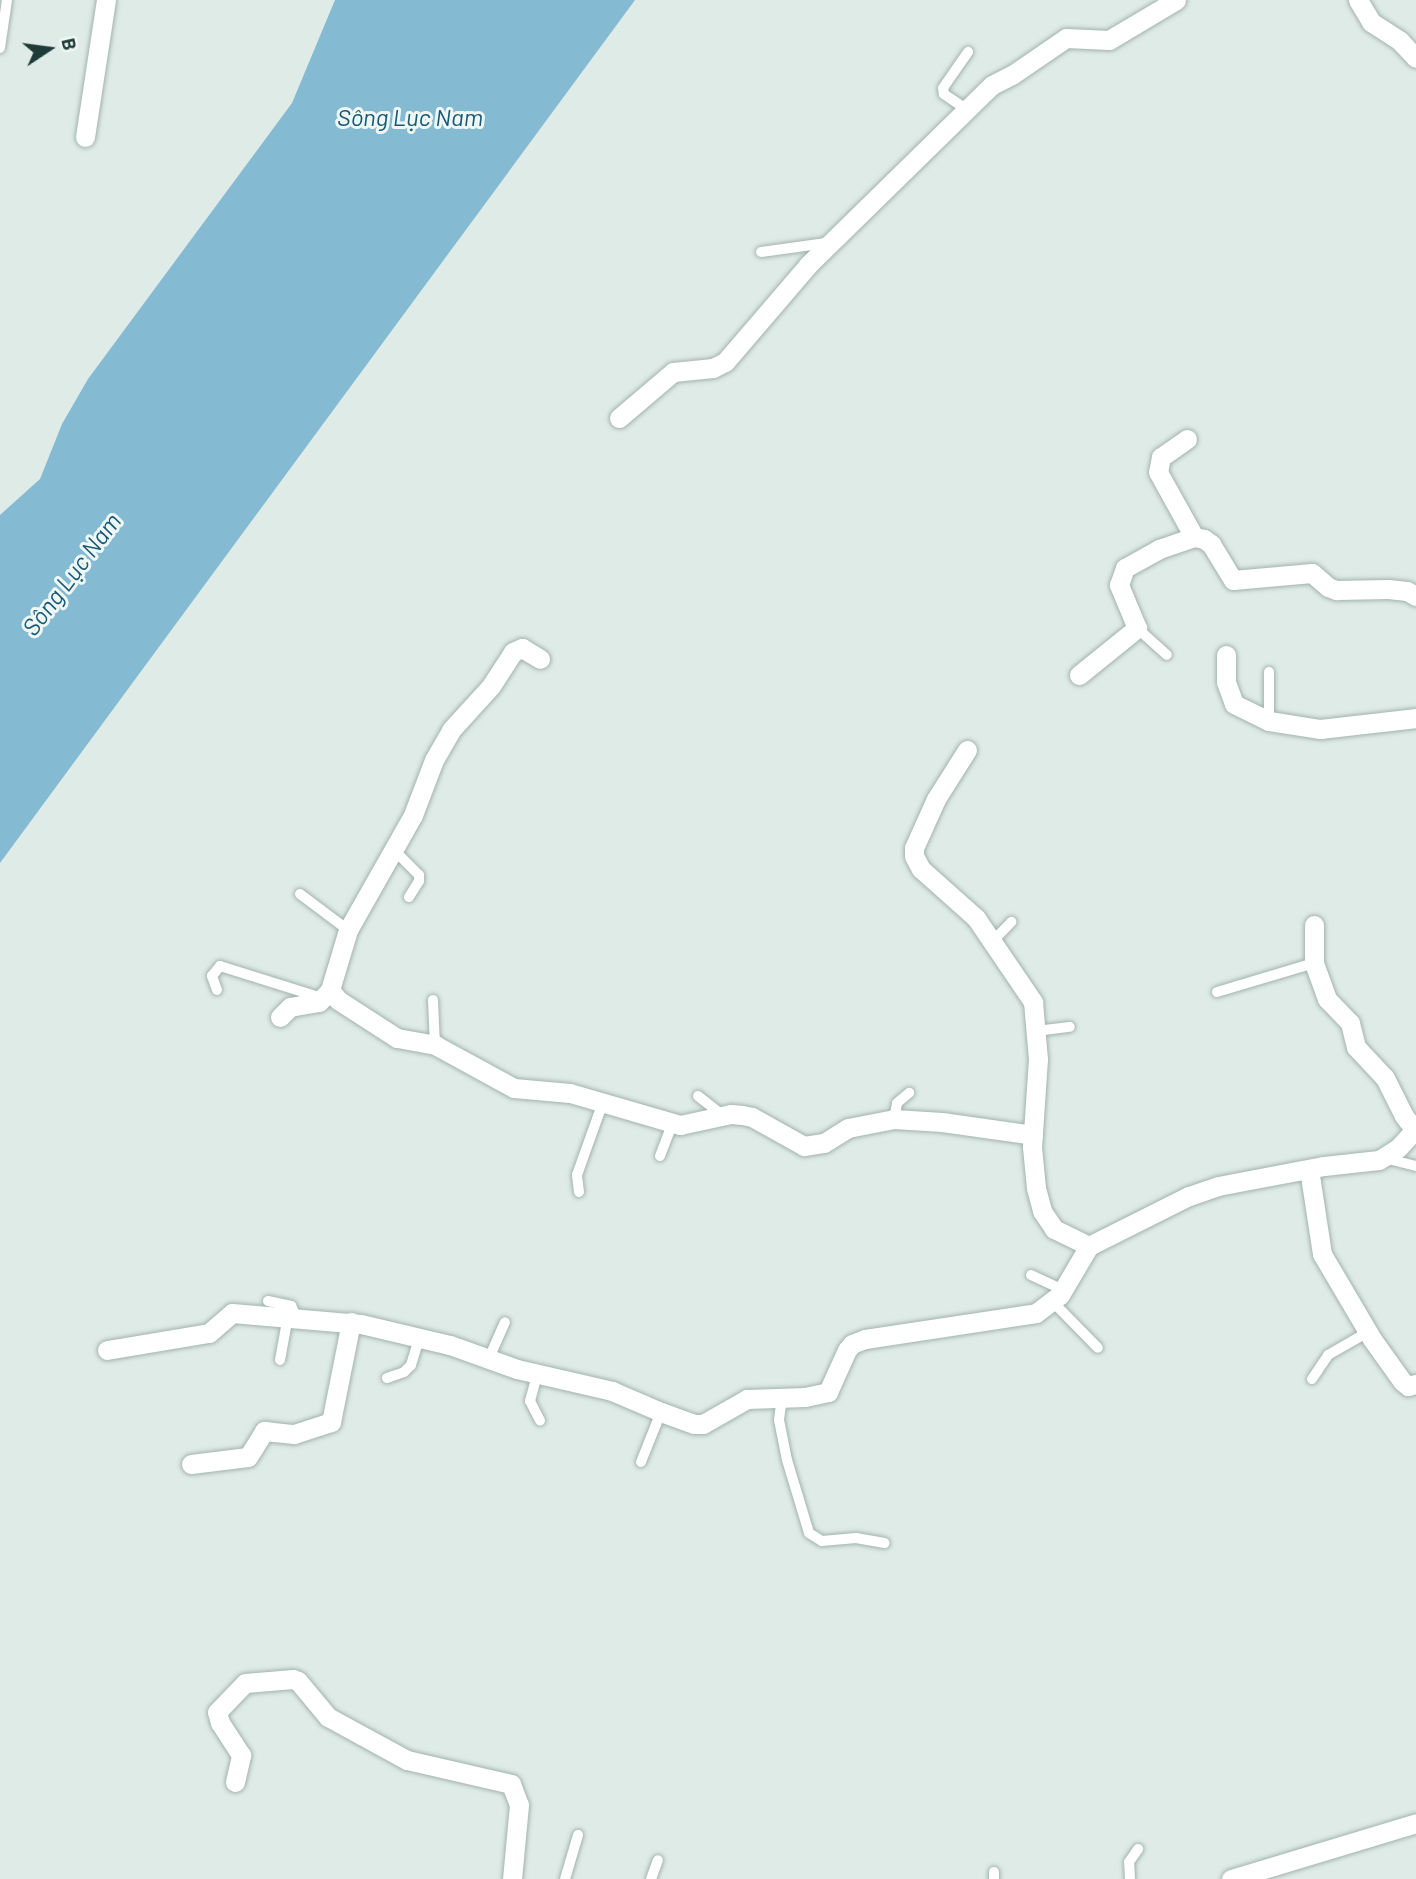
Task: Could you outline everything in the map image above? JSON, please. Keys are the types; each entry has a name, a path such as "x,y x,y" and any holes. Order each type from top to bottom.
{"street":[{"path":"85,137 106,0"},
{"path":"619,418 673,372 713,369 725,362 830,242 992,85 1012,75 1066,38 1109,40 1176,0"},
{"path":"1358,0 1371,22 1400,41 1416,58"},
{"path":"1187,439 1161,457 1158,471 1194,537"},
{"path":"1079,675 1137,628 1119,585 1125,568 1158,549 1194,537 1204,539 1210,544 1233,580 1312,573 1328,587 1336,590 1388,589 1406,591 1416,596"},
{"path":"280,1017 285,1009 316,1003 326,994 348,930 413,815 434,760 451,730 491,686 513,652 522,648 540,659"},
{"path":"1226,655 1226,682 1234,704 1269,721 1303,729 1320,729 1416,718"},
{"path":"967,750 936,799 914,848 914,856 920,869 971,912 1033,1002 1038,1081 1032,1161 1042,1210 1054,1229 1089,1246"},
{"path":"107,1350 209,1333 232,1313 292,1316 351,1322 419,1338 537,1375 612,1391 694,1424 703,1424 747,1399 828,1392 833,1387 846,1350 859,1342 921,1329 1036,1313 1058,1296 1089,1246 1189,1196 1218,1186 1384,1157 1398,1148 1415,1129 1404,1116 1385,1078 1356,1046 1350,1024 1327,999 1314,963 1314,925"},
{"path":"326,994 397,1038 435,1045 514,1088 570,1093 673,1122 691,1125 722,1115 751,1117 804,1146 824,1143 848,1128 894,1119 942,1122 1033,1135"},
{"path":"1309,1169 1322,1254 1368,1332 1402,1381 1408,1386 1416,1384"},
{"path":"191,1464 248,1457 264,1431 294,1434 331,1422 351,1322"},
{"path":"236,1782 239,1749 220,1724 217,1712 241,1685 293,1679 298,1681 328,1717 407,1760 511,1784 519,1805 512,1879"},
{"path":"1231,1879 1416,1823"}],"lane":[{"path":"0,48 6,0"},
{"path":"965,109 944,94 943,88 968,52"},
{"path":"761,252 830,242"},
{"path":"1137,628 1167,655"},
{"path":"1269,672 1269,721"},
{"path":"393,849 419,876 419,881 409,897"},
{"path":"300,894 348,930"},
{"path":"992,942 1011,922"},
{"path":"1217,992 1314,963"},
{"path":"217,990 212,976 220,966 326,994"},
{"path":"433,1000 435,1045"},
{"path":"1036,1031 1070,1027"},
{"path":"894,1119 897,1103 909,1093"},
{"path":"698,1096 722,1115"},
{"path":"579,1192 578,1175 603,1101"},
{"path":"660,1156 673,1122"},
{"path":"1384,1157 1416,1166"},
{"path":"1031,1275 1058,1296 1098,1348"},
{"path":"268,1301 291,1306 292,1316 280,1360"},
{"path":"489,1358 505,1322"},
{"path":"1311,1379 1328,1355 1368,1332"},
{"path":"387,1378 404,1372 411,1365 419,1338"},
{"path":"537,1375 530,1401 540,1421"},
{"path":"782,1398 779,1420 787,1460 809,1533 822,1541 856,1538 885,1542"},
{"path":"641,1462 661,1412"},
{"path":"565,1879 578,1835"},
{"path":"1130,1879 1129,1861 1138,1849"},
{"path":"651,1879 658,1860"}],"water":[{"name":"Sông Lục Nam","path":"335,0 635,0 0,863 0,515 40,479 62,424 88,379 292,103"}]}
